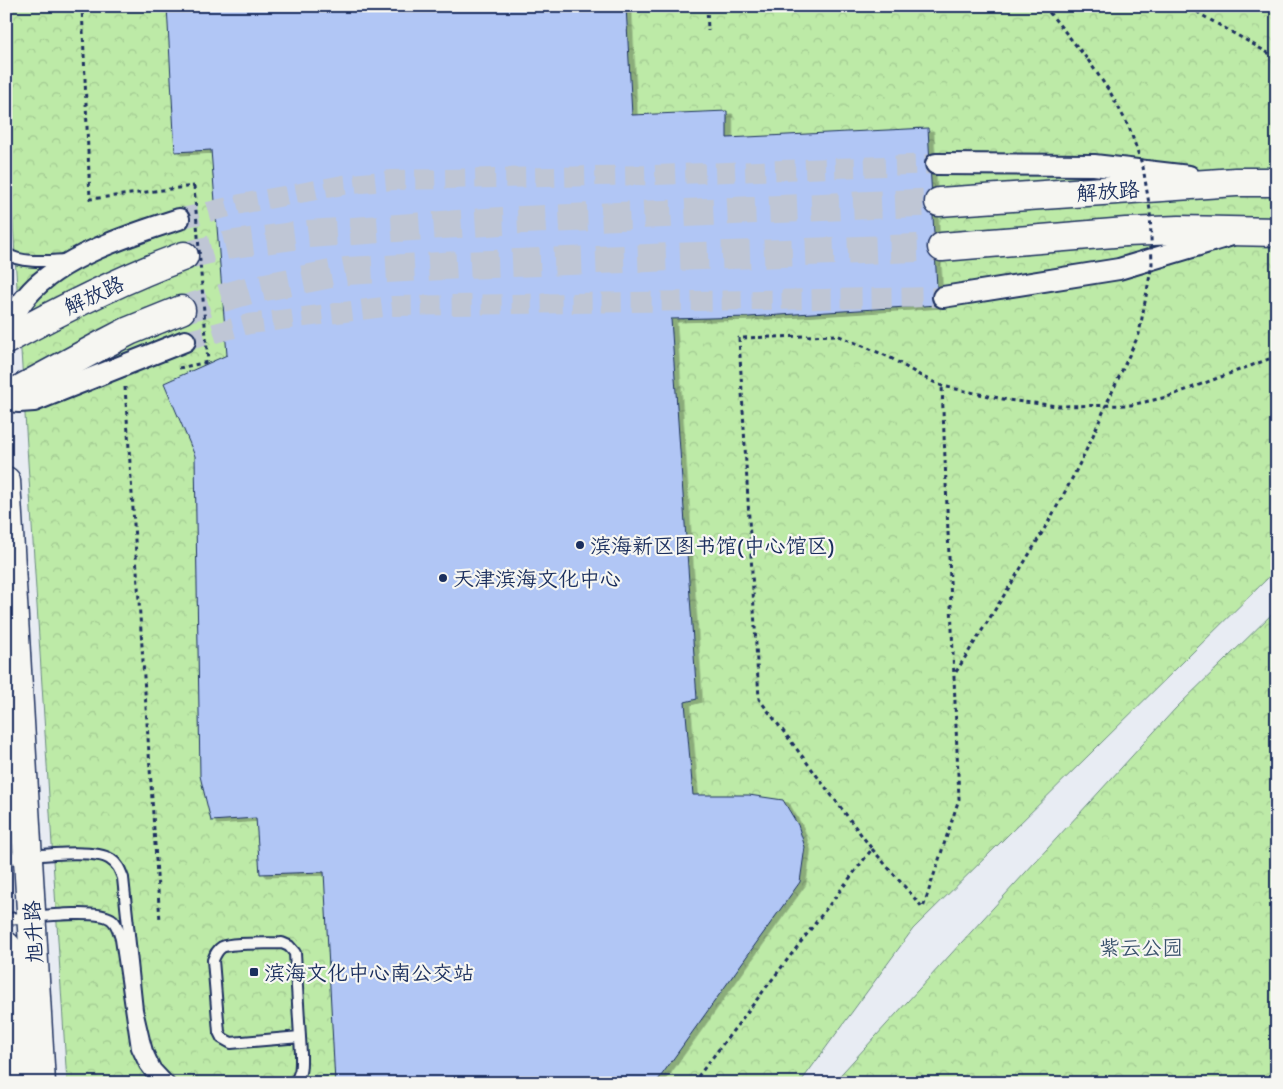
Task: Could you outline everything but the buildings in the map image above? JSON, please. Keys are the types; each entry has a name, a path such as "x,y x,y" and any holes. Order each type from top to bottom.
{"street":[{"path":"936,164 1094,165 1236,182"},
{"name":"解放路","path":"939,202 1236,182 1277,182"},
{"path":"6,328 27,296 49,276 72,260 117,241 179,219"},
{"name":"解放路","path":"942,247 1126,232 1179,230 1277,232"},
{"path":"943,297 1119,269 1246,231"},
{"name":"解放路","path":"6,340 98,292 141,272 184,256"},
{"path":"6,399 129,331 181,310"},
{"path":"6,399 19,402 34,401 185,341"},
{"name":"旭升路","path":"6,482 19,919 41,1083"},
{"name":"旭升路","path":"6,946 13,1083"}],"lane":[{"path":"6,253 10,256 24,259 72,260"},
{"path":"17,858 74,853 102,855 110,858 118,866 123,878 137,1010 144,1040 147,1051 156,1068 169,1083"},
{"path":"19,919 84,914 101,915 111,919 117,926 121,939 137,1048 144,1065 159,1083"},
{"path":"294,1083 298,1079 301,1070 300,1037 294,953 289,946 282,943 232,945 223,947 216,952 213,960 219,1032 222,1038 231,1043 300,1037"},
{"path":"287,1083 301,1070"}],"path":[{"path":"82,6 90,199 194,186 208,362 171,370"},
{"path":"707,6 708,31"},
{"path":"955,673 1046,526 1094,436 1106,405 1139,334 1152,264 1150,210 1144,167 1129,127 1110,92 1088,60 1044,6"},
{"path":"1191,6 1200,14 1277,58"},
{"path":"942,386 955,673 958,799 923,908 872,849 759,699 739,338 837,335 889,357 942,386 1008,400 1048,404 1131,405 1167,397 1277,356"},
{"path":"124,380 160,921"},
{"path":"693,1083 872,849"}],"green space":[{"path":"6,6 1277,6 1277,569 913,929 800,1083 67,1083 6,112"},
{"name":"紫云公园","path":"1277,609 1277,1083 833,1083 1175,709"}],"tunnel":[{"path":"179,219 241,204 343,185 392,180 653,175 936,164"},
{"path":"184,256 234,244 308,234 502,221 939,202"},
{"path":"181,310 250,290 346,271 942,247"},
{"path":"185,341 249,324 392,306 943,297"}],"place":[{"name":"滨海新区图书馆(中心馆区)","path":"580,545"},
{"name":"天津滨海文化中心","path":"443,578"},
{"name":"滨海文化中心南公交站","path":"254,972"}]}
